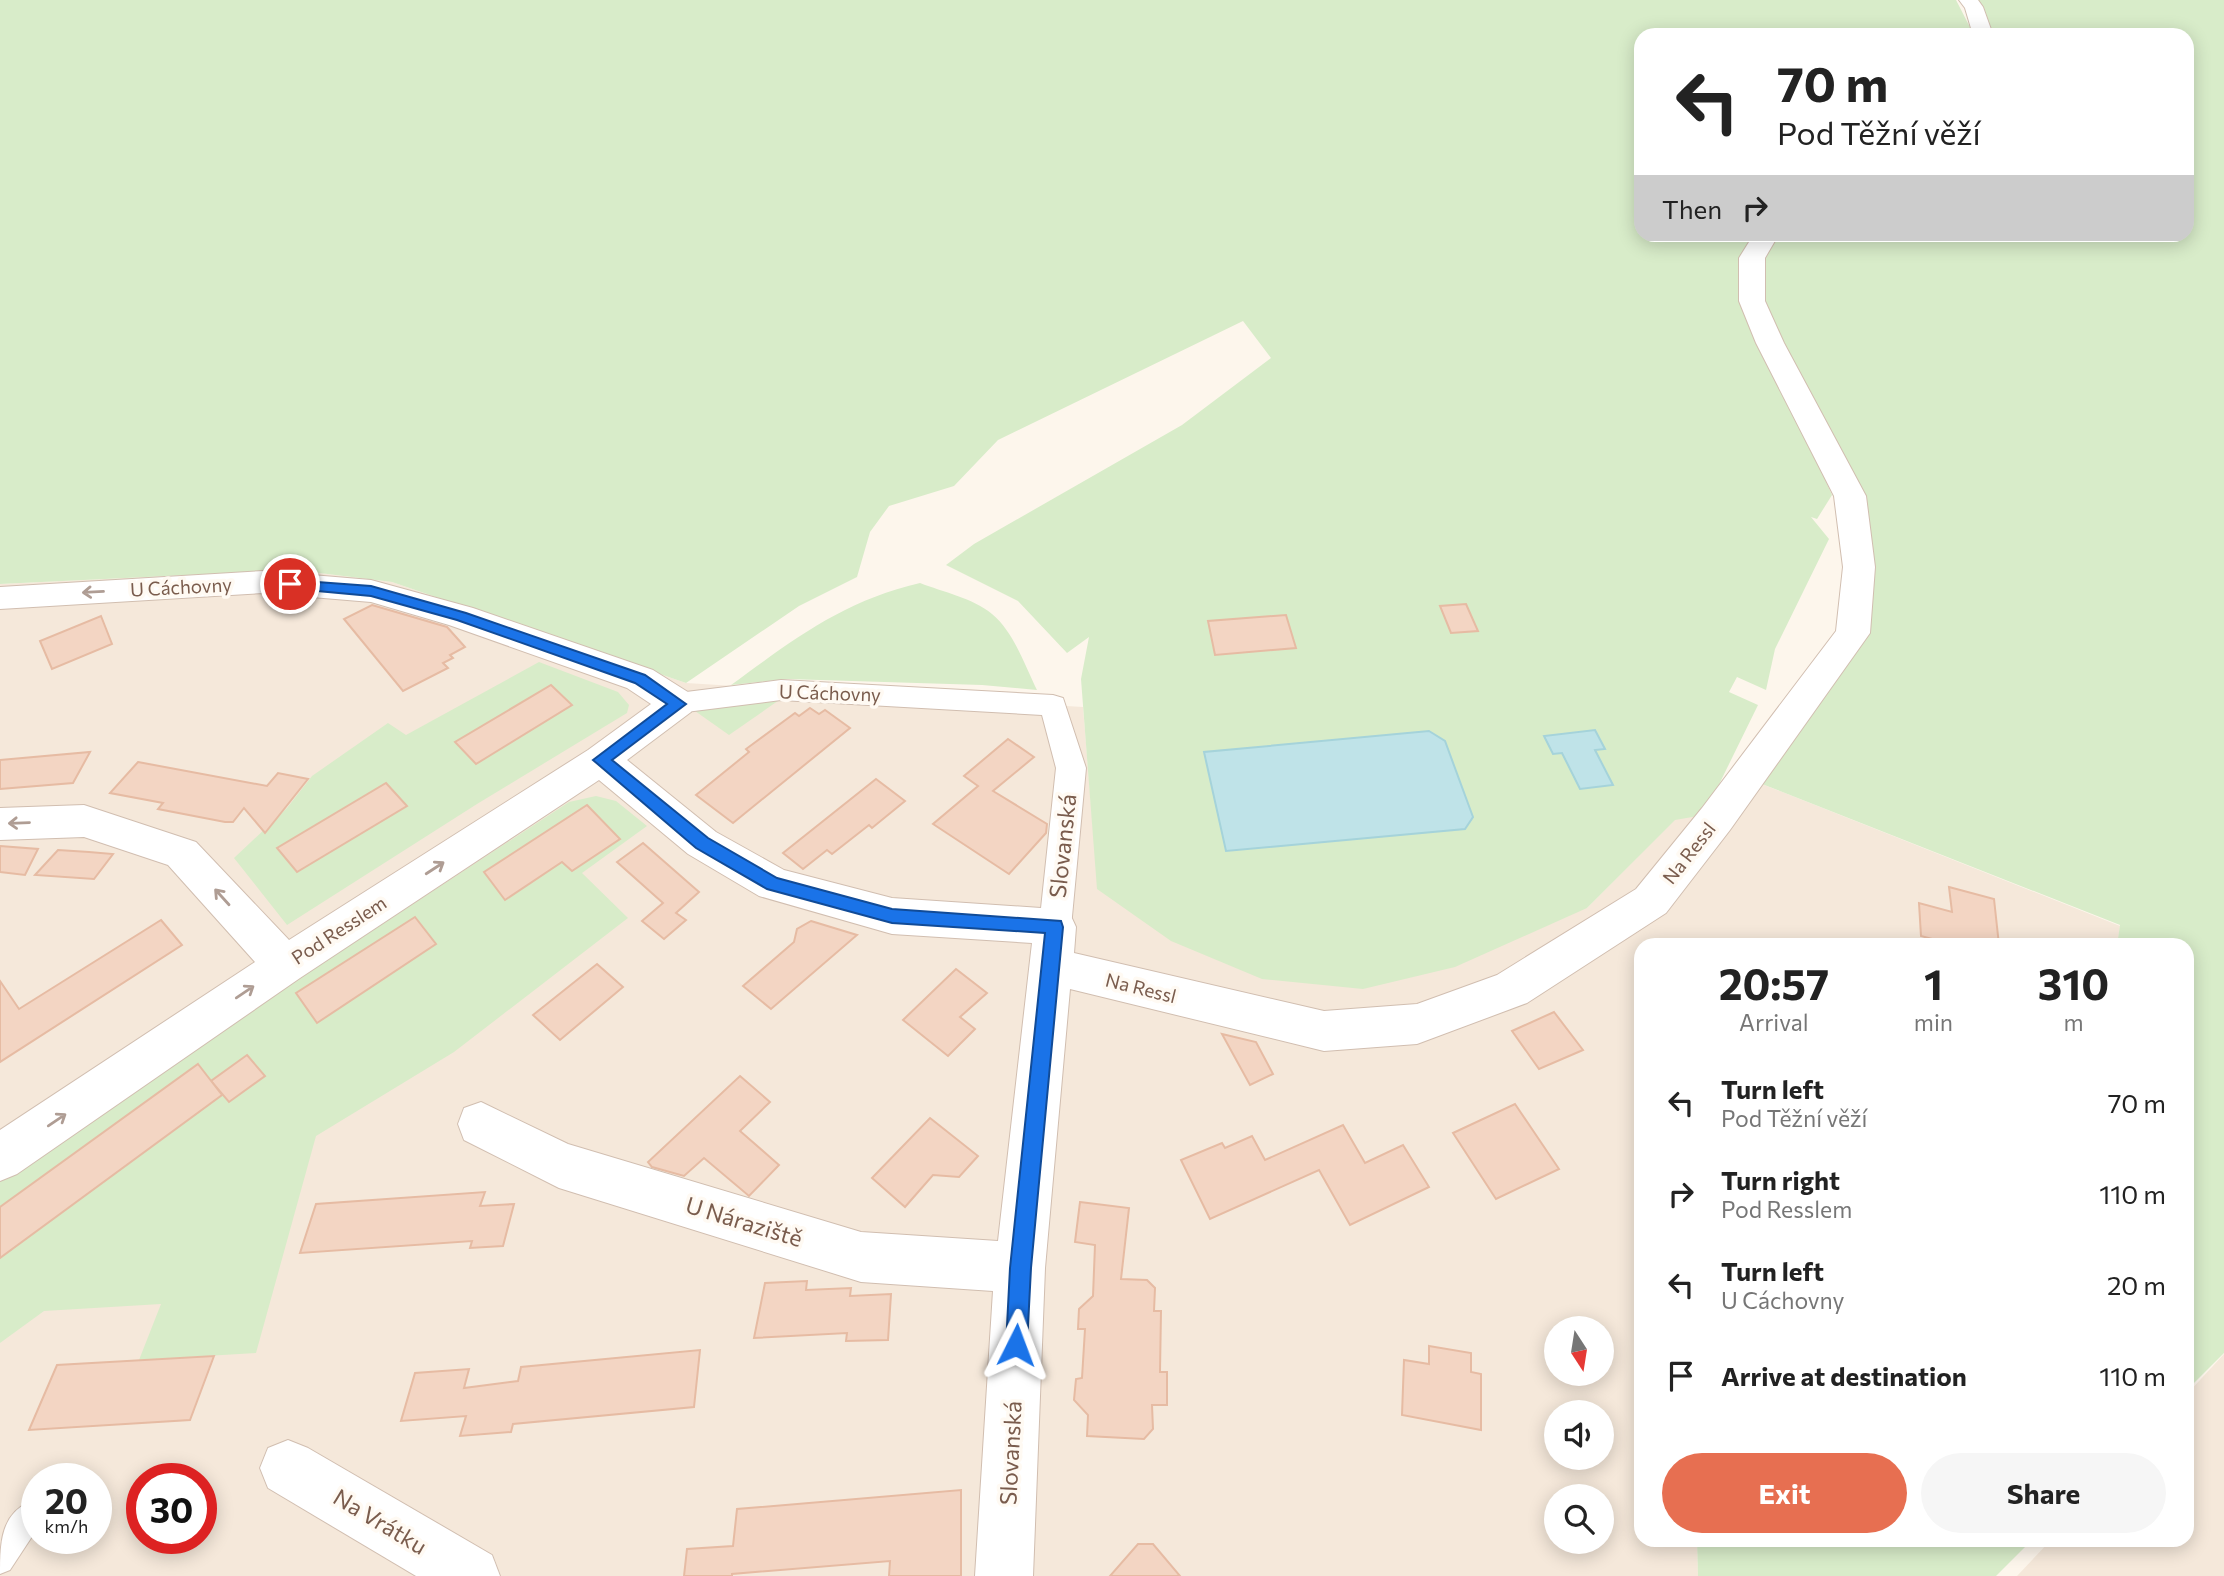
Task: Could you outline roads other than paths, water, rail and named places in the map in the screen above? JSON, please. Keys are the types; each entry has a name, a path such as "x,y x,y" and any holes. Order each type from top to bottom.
{"street":[{"path":"1968,0 1974,7 1981,28"},
{"name":"Na Ressl","path":"601,760 702,843 773,884 892,916 1053,946 1324,1031 1417,1024 1512,989 1651,901 1716,819 1853,634 1859,567 1850,496 1770,343 1752,301 1752,258 1762,242"},
{"name":"U Cáchovny","path":"0,598 264,582 371,591 461,616 640,679 678,704 781,690 1053,705"},
{"name":"Pod Resslem","path":"0,1158 285,965 601,760 678,704"},
{"name":"Slovanská","path":"1004,1576 1020,1268 1071,768 1053,705"},
{"path":"0,824 85,821 182,853 285,965"},
{"name":"U Náraziště","path":"481,1124 559,1165 861,1257 1020,1268"},
{"name":"Na Vrátku","path":"288,1468 471,1576"}],"lane":[{"path":"0,1560 21,1528"}],"water":[{"path":"1595,730 1605,749 1595,750 1613,785 1580,789 1562,753 1553,754 1544,736"},
{"path":"1429,731 1445,741 1473,817 1465,829 1226,851 1204,752"}]}
